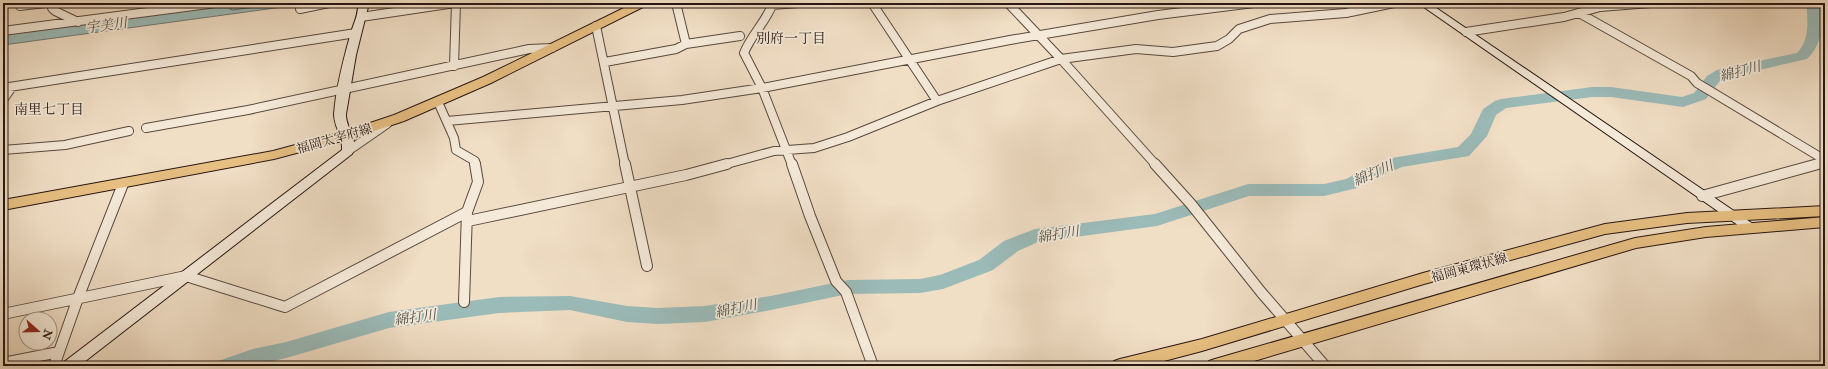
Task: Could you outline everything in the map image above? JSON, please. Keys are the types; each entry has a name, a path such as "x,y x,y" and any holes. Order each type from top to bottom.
{"main road":[{"name":"福岡太宰府線","path":"3,205 123,184 274,154 348,135 399,118 438,102 487,80 643,3"},
{"name":"福岡東環状線","path":"1120,366 1202,345 1423,279 1605,229 1632,224 1731,216 1825,211"},
{"name":"福岡東環状線","path":"1215,366 1635,243 1674,235 1749,227 1825,222"}],"street":[{"path":"20,6 45,3"},
{"path":"53,3 52,8 55,11 78,22"},
{"path":"3,31 216,3"},
{"path":"300,9 329,3"},
{"path":"348,151 350,141 339,120 342,89 356,33 364,9 363,3"},
{"path":"361,17 456,3 454,66"},
{"path":"676,3 686,44"},
{"path":"798,3 772,4 769,14 748,43 744,53 762,88 783,139 785,149 836,281 846,292 873,366"},
{"path":"872,3 937,101"},
{"path":"1008,3 1061,59 1191,204 1324,366"},
{"path":"1179,3 1186,11"},
{"path":"447,120 682,100 762,88 1038,36 1186,11 1233,7 1254,3"},
{"path":"3,314 186,276 285,307 467,217 632,187 686,175 774,151 814,148 837,141 937,101 1061,59 1136,49 1173,52 1217,46 1229,39 1239,29 1270,19 1346,13 1394,3"},
{"path":"1423,3 1749,227"},
{"path":"1466,32 1564,17 1600,7 1651,3"},
{"path":"1579,12 1691,76 1697,83 1825,161"},
{"path":"596,26 648,266"},
{"path":"3,100 7,87 356,33"},
{"path":"605,62 676,49 686,44 740,36"},
{"path":"146,128 248,110 530,50 554,47"},
{"path":"1189,50 1195,57"},
{"path":"438,102 454,138 456,150 475,160 477,167 478,182 467,217 464,302"},
{"path":"69,366 348,151 379,128 399,118"},
{"path":"3,150 65,145 129,131"},
{"path":"1702,196 1825,161"},
{"path":"54,366 78,298 123,184"},
{"path":"3,364 59,352"}],"water":[{"name":"宇美川","path":"241,3 312,3 3,45 3,34"}],"waterway":[{"name":"綿打川","path":"229,366 253,357 286,350 389,320 499,305 570,303 627,314 658,316 705,314 771,303 848,287 920,286 943,282 986,265 1011,246 1035,236 1157,220 1248,190 1324,190 1351,184 1369,174 1398,162 1463,152 1479,136 1489,113 1501,104 1592,92 1611,92 1683,102 1700,96 1713,79 1723,73 1802,56 1807,51 1813,39 1813,3"}],"district":[{"name":"別府一丁目","path":"791,38"},
{"name":"南里七丁目","path":"49,109"}]}
